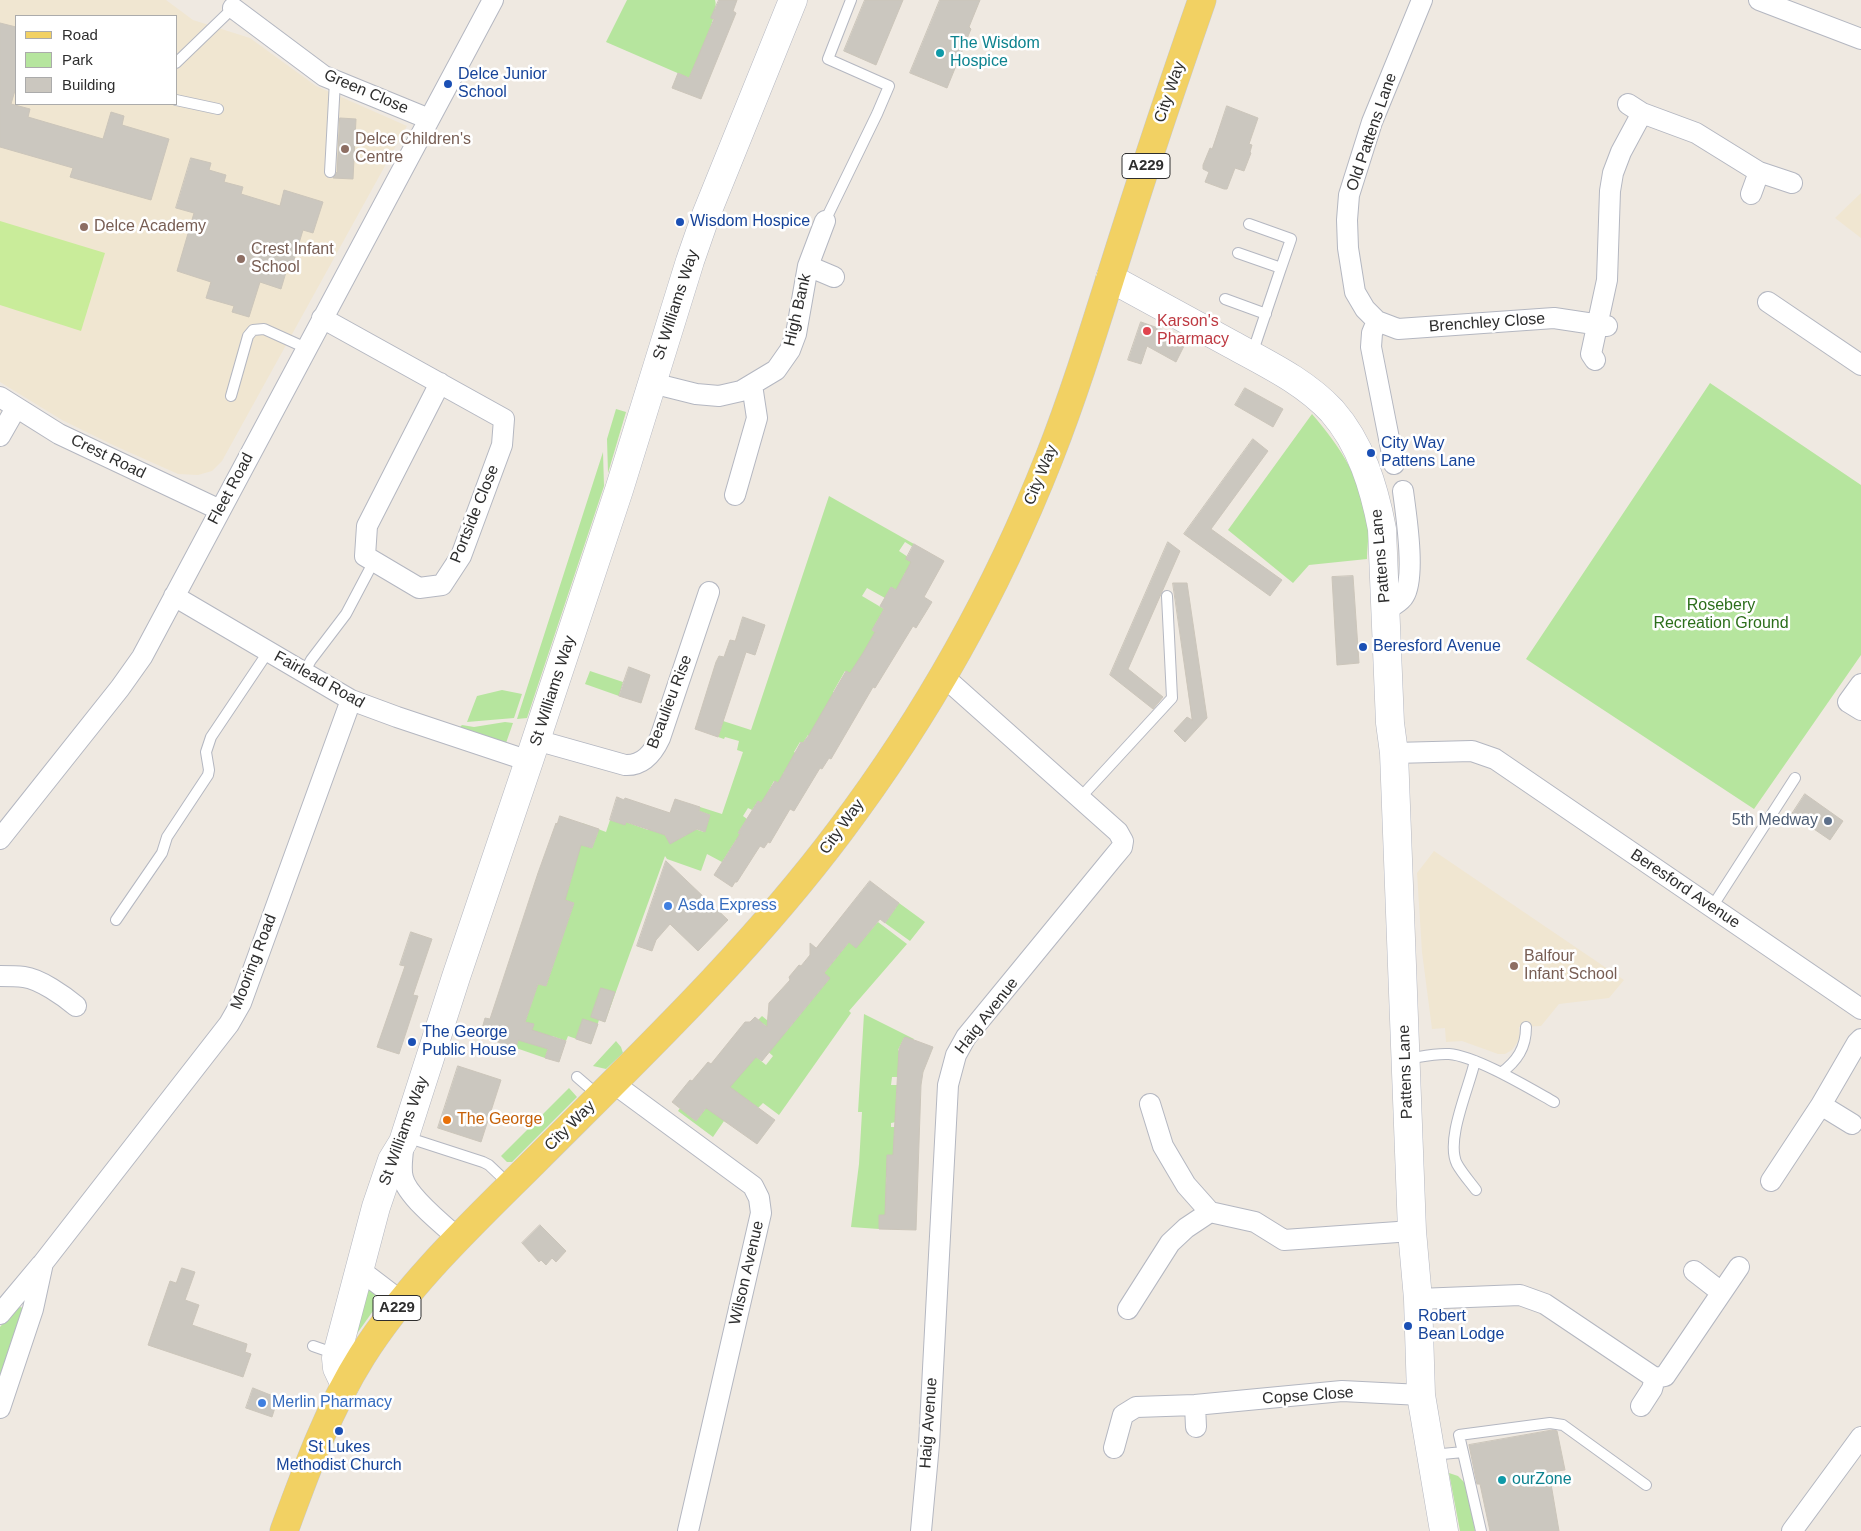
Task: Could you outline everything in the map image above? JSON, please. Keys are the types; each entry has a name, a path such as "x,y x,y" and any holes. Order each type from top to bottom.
{"main road":[{"name":"City Way","path":"284,1531 302,1480 346,1385 362,1355 402,1302 458,1238 606,1090 756,934 842,829 943,676 994,581 1038,483 1081,370 1165,106 1202,0"}],"street":[{"name":"Fleet Road","path":"0,838 126,681 142,657 493,0"},
{"name":"St Williams Way","path":"346,1385 336,1364 325,1350 360,1270 379,1198 392,1160 404,1139 456,977 619,490 676,303 706,215 793,0"},
{"name":"Old Pattens Lane","path":"1377,321 1365,309 1355,292 1348,248 1347,220 1349,196 1372,122 1422,0"},
{"path":"1759,0 1861,39"},
{"name":"Green Close","path":"233,8 324,76 429,119"},
{"path":"1595,360 1591,354 1602,325 1607,280 1610,190 1613,173 1635,108 1696,134 1759,172 1792,183"},
{"path":"1750,194 1759,172"},
{"name":"High Bank","path":"652,383 685,392 712,396 736,393 776,370 790,350 796,334 808,266 826,221"},
{"path":"808,266 834,277"},
{"name":"Pattens Lane","path":"1110,278 1251,355 1302,384 1316,395 1333,412 1353,442 1372,486 1379,512 1382,529 1390,723 1394,753 1412,1231 1418,1299 1421,1395 1444,1531"},
{"path":"1768,302 1861,365"},
{"name":"Portside Close","path":"322,318 504,419 502,445 461,556 442,585 419,588 374,561"},
{"name":"Brenchley Close","path":"1377,321 1398,330 1554,318 1602,325"},
{"path":"1377,321 1372,333 1370,347 1394,464"},
{"path":"374,561 365,556 367,526 440,383"},
{"path":"735,496 757,418 752,385"},
{"path":"0,436 8,403"},
{"name":"Crest Road","path":"8,403 59,434 220,510"},
{"name":"Pattens Lane","path":"1386,610 1404,597 1408,585 1407,532 1402,491"},
{"name":"Beaulieu Rise","path":"533,751 625,765 637,763 649,756 655,748 662,731 709,592"},
{"name":"Fairlead Road","path":"174,596 351,700 397,718 533,751"},
{"name":"Haig Avenue","path":"921,1531 929,1444 949,1075 956,1055 966,1037 1122,847 1123,838 943,676"},
{"path":"1861,684 1848,702 1861,710"},
{"name":"Mooring Road","path":"0,1314 43,1263 229,1024 241,1003 351,700"},
{"name":"Beresford Avenue","path":"1394,753 1472,751 1495,759 1861,1009"},
{"path":"0,976 24,977 34,980 58,992 76,1006"},
{"path":"1771,1181 1821,1105 1861,1039"},
{"name":"Wilson Avenue","path":"606,1090 753,1186 759,1198 761,1213 688,1531"},
{"path":"1150,1104 1162,1146 1186,1185 1210,1212 1255,1222 1284,1240 1412,1231"},
{"path":"1821,1105 1856,1127"},
{"path":"404,1139 403,1178 410,1192 458,1238"},
{"path":"379,1198 392,1199 410,1192"},
{"path":"1128,1309 1170,1243 1186,1228 1210,1212"},
{"name":"Mooring Road","path":"0,1408 33,1309 43,1263"},
{"path":"1418,1299 1520,1295 1545,1304 1655,1378 1665,1376 1739,1267"},
{"path":"360,1270 402,1302"},
{"path":"1694,1271 1722,1292"},
{"path":"1641,1406 1652,1389 1655,1378"},
{"name":"Copse Close","path":"1114,1448 1123,1415 1136,1407 1195,1405 1342,1391 1421,1395"},
{"path":"1195,1405 1196,1427"},
{"path":"1792,1531 1861,1437"}],"lane":[{"path":"826,221 889,86 828,59 851,0"},
{"path":"178,61 233,8"},
{"path":"330,172 335,81"},
{"path":"178,100 218,109"},
{"path":"1249,224 1291,239 1251,355"},
{"path":"1238,253 1281,268"},
{"path":"1225,299 1266,314"},
{"path":"231,396 248,336 253,330 264,329 306,348"},
{"path":"304,673 311,660 346,614 374,561"},
{"path":"1080,798 1172,698 1167,596"},
{"path":"116,920 162,853 167,837 208,775 206,752 211,738 268,652"},
{"path":"1712,907 1795,778"},
{"path":"1501,1073 1512,1065 1520,1053 1526,1039 1526,1027"},
{"path":"1406,1059 1449,1054 1475,1061 1554,1102"},
{"path":"1475,1061 1471,1082 1457,1123 1453,1149 1457,1164 1476,1190"},
{"path":"577,1077 606,1090"},
{"path":"404,1139 489,1165 510,1185"},
{"path":"1480,1531 1459,1435 1550,1423 1563,1425 1646,1485"},
{"path":"1431,1455 1462,1452"}],"shaded area":[{"path":"0,0 166,0 193,20 250,38 316,86 407,126 222,461 212,471 198,475 178,474 62,420 0,382"},
{"path":"1861,193 1861,238 1835,218"},
{"name":"Balfour Infant School","path":"1434,851 1624,980 1609,998 1559,1004 1541,1026 1519,1027 1520,1036 1517,1043 1512,1050 1505,1054 1498,1054 1462,1041 1446,1042 1445,1028 1432,1029 1422,952 1417,873"}],"green space":[{"path":"627,0 715,0 716,6 711,26 689,78 606,42"},
{"path":"0,221 105,253 81,331 0,305"},
{"name":"Rosebery Recreation Ground","path":"1710,383 1861,485 1861,655 1754,809 1526,659"},
{"path":"616,409 626,412 608,473 607,439"},
{"path":"1312,414 1342,453 1356,481 1368,528 1367,559 1309,565 1293,583 1228,530"},
{"path":"603,452 604,486 527,718 517,719"},
{"path":"829,496 914,544 913,547 905,542 899,551 916,565 910,576 905,573 901,593 891,587 885,598 867,588 862,596 884,609 872,630 882,636 857,678 845,671 812,738 808,735 803,743 800,742 794,752 801,756 783,774 788,777 783,786 774,781 767,794 776,800 773,810 758,801 752,810 748,808 743,816 747,819 738,833 751,840 747,847 736,840 722,862 707,854 701,871 667,859 665,856 605,1022 599,1020 591,1044 568,1036 566,1041 552,1036 545,1058 516,1048 518,1040 534,1025 525,1022 538,984 546,986 574,903 535,890 568,889 572,876 565,874 569,841 592,848 598,832 581,827 582,823 606,832 610,820 625,824 626,822 648,830 653,815 667,838 675,834 678,839 686,835 689,827 704,832 710,815 699,811 700,807 722,814 743,752 737,750 739,741 718,737 723,721 751,730"},
{"path":"590,671 623,682 619,696 585,684"},
{"path":"502,690 522,694 514,718 467,722 477,696"},
{"path":"505,722 513,723 506,743 458,729 462,725 474,727"},
{"path":"899,903 925,922 910,941 885,923"},
{"path":"878,922 907,944 849,1011 851,1013 779,1115 763,1103 758,1108 745,1099 727,1123 724,1121 713,1137 678,1111 680,1108 696,1121 713,1099 717,1069 713,1062 736,1080 737,1041 766,1065 773,1056 765,1049 769,1028 758,1020 762,1016 784,1034 829,979 824,973 849,942 856,947"},
{"path":"864,1014 914,1039 904,1038 898,1050 907,1055 898,1077 892,1077 891,1085 897,1085 896,1122 891,1123 891,1127 895,1127 894,1178 886,1177 886,1215 879,1215 879,1229 851,1227 859,1164 862,1112 858,1112"},
{"path":"616,1041 623,1053 606,1069 593,1066"},
{"path":"569,1088 577,1097 512,1162 507,1162 501,1156"},
{"path":"363,1286 374,1293 378,1304 356,1335"},
{"path":"21,1307 24,1310 0,1381 0,1327 16,1308"},
{"path":"1449,1473 1458,1476 1467,1485 1475,1531 1460,1531"}],"building":[{"path":"719,0 737,0 733,11 736,13 701,99 672,88 678,73 689,78 714,19 711,18"},
{"path":"865,0 903,0 876,65 844,51"},
{"name":"The Wisdom Hospice","path":"940,0 980,0 969,27 971,29 947,88 910,73"},
{"path":"0,23 15,27 15,90 11,104 30,109 28,117 103,139 111,112 124,116 122,125 169,139 151,200 70,177 73,168 0,147"},
{"path":"1227,106 1258,118 1249,144 1252,145 1251,153 1244,171 1235,168 1227,189 1224,189 1205,182 1209,172 1203,169 1203,165 1210,148 1212,149"},
{"name":"Delce Children's Centre","path":"340,118 356,119 353,179 333,178 337,172"},
{"path":"191,158 211,163 209,170 226,175 224,182 243,187 241,194 280,206 284,190 323,202 313,233 303,230 293,263 289,262 281,289 260,282 249,317 232,312 234,306 206,298 211,282 177,271 194,213 176,208"},
{"path":"1141,322 1161,329 1185,344 1176,362 1147,346 1141,364 1128,360"},
{"path":"1245,388 1283,409 1273,427 1235,405"},
{"path":"1253,439 1268,451 1211,529 1282,580 1270,596 1184,534"},
{"path":"1168,542 1180,551 1128,669 1163,697 1153,709 1110,675"},
{"path":"914,544 944,561 924,597 932,602 916,628 913,626 875,688 873,687 831,759 829,758 822,769 820,768 794,811 790,809 770,843 768,842 764,848 760,846 732,887 714,875 758,801 761,803 775,781 778,783 801,742 803,743 809,735 846,671 850,673 863,653 875,632 872,630 884,609 880,606 891,587 896,590 911,562 906,559"},
{"path":"1353,576 1359,663 1337,665 1332,577"},
{"path":"1173,583 1187,583 1207,718 1185,742 1174,731 1187,717 1192,720"},
{"path":"743,617 765,625 755,655 746,652 718,737 695,729 716,662 719,656 724,657 730,640 735,641"},
{"path":"629,667 650,675 641,703 619,696"},
{"path":"1805,794 1843,821 1830,840 1792,814"},
{"path":"617,797 670,813 675,799 700,807 699,811 710,815 705,832 697,829 670,844 665,835 626,822 625,825 610,820"},
{"path":"560,816 599,829 592,848 581,845 565,900 574,903 546,986 538,984 525,1022 534,1024 532,1030 566,1041 559,1062 545,1058 548,1049 518,1040 516,1048 480,1036 485,1018 490,1019 538,873"},
{"path":"666,861 728,920 698,951 670,924 656,940 652,951 637,946"},
{"path":"870,881 899,903 885,923 880,919 856,948 849,942 824,973 830,978 762,1061 756,1057 730,1087 775,1120 757,1144 706,1108 696,1121 672,1102 708,1062 711,1064 745,1022 750,1022 755,1017 767,1027 769,1003 790,980 789,977 799,965 801,966 810,955 810,943 816,948"},
{"path":"411,932 432,939 413,995 418,996 399,1054 377,1047 405,966 400,965"},
{"path":"601,988 615,992 605,1022 591,1017"},
{"path":"583,1019 598,1024 591,1044 576,1039"},
{"path":"906,1037 933,1047 923,1072 921,1085 916,1230 879,1229 879,1215 885,1215 887,1155 893,1155 899,1049"},
{"path":"458,1066 501,1080 481,1142 438,1128"},
{"path":"540,1225 566,1251 556,1262 552,1258 546,1265 541,1260 539,1262 522,1243"},
{"path":"182,1268 195,1272 185,1300 199,1305 192,1325 247,1344 245,1352 251,1354 243,1377 148,1345 170,1281 176,1283"},
{"name":"Merlin Pharmacy","path":"253,1388 278,1398 272,1417 246,1408"},
{"name":"ourZone","path":"1553,1430 1557,1431 1565,1470 1549,1472 1559,1531 1490,1531 1469,1445"}],"place":[{"name":"The Wisdom Hospice","path":"940,53"},
{"name":"Delce Junior School","path":"448,84"},
{"name":"Delce Children's Centre","path":"345,149"},
{"name":"Wisdom Hospice","path":"680,222"},
{"name":"Delce Academy","path":"84,227"},
{"name":"Crest Infant School","path":"241,259"},
{"name":"Karson's Pharmacy","path":"1147,331"},
{"name":"City Way Pattens Lane","path":"1371,453"},
{"name":"Beresford Avenue","path":"1363,647"},
{"name":"5th Medway","path":"1828,821"},
{"name":"Asda Express","path":"668,906"},
{"name":"Balfour Infant School","path":"1514,966"},
{"name":"The George Public House","path":"412,1042"},
{"name":"The George","path":"447,1120"},
{"name":"Robert Bean Lodge","path":"1408,1326"},
{"name":"Merlin Pharmacy","path":"262,1403"},
{"name":"St Lukes Methodist Church","path":"339,1431"},
{"name":"ourZone","path":"1502,1480"}]}
